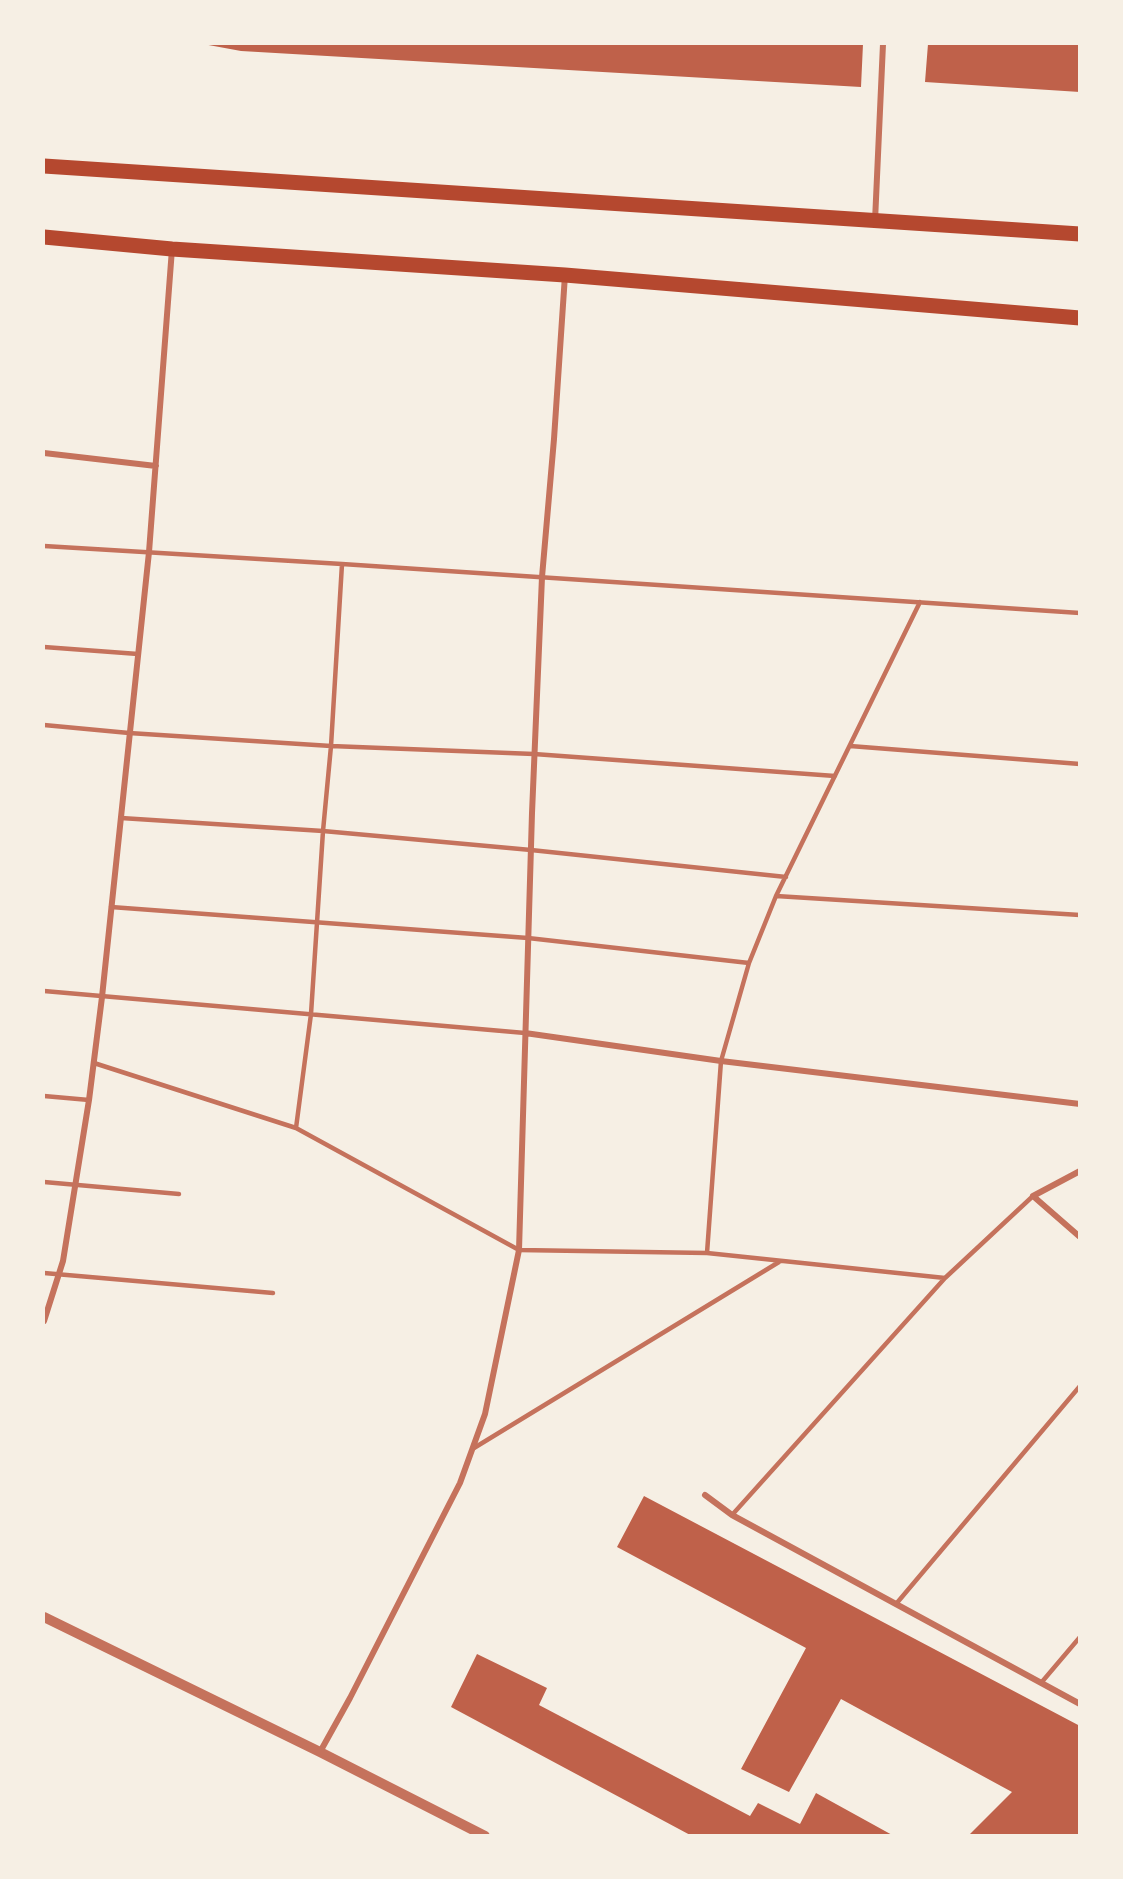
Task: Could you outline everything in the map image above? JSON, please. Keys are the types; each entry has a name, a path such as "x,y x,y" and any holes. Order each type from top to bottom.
{"main road":[{"path":"44,166 1080,234"},
{"path":"44,237 172,249 566,275 1080,318"}],"street":[{"path":"875,222 883,44"},
{"path":"44,1321 63,1261 89,1100 102,997 149,552 172,249"},
{"path":"320,1752 460,1483 474,1448 485,1414 519,1250 534,754 542,577 566,275"},
{"path":"44,453 156,466"},
{"path":"525,1033 721,1061 1080,1104"},
{"path":"1080,1171 1033,1196 1080,1237"},
{"path":"705,1495 732,1515 1080,1704"},
{"path":"44,1617 320,1752 485,1836"}],"lane":[{"path":"44,546 1080,613"},
{"path":"296,1128 311,1014 319,921 342,564"},
{"path":"707,1253 721,1061 749,963 776,897 920,602"},
{"path":"44,647 138,654"},
{"path":"44,725 331,746 534,754 835,776"},
{"path":"850,746 1080,764"},
{"path":"121,818 323,831 786,877"},
{"path":"776,897 1080,915"},
{"path":"111,907 528,938 749,963"},
{"path":"44,991 525,1033"},
{"path":"94,1063 296,1128 519,1250 707,1253 945,1278"},
{"path":"44,1096 89,1100"},
{"path":"44,1182 179,1194"},
{"path":"732,1515 945,1278 1033,1196"},
{"path":"474,1448 779,1261"},
{"path":"44,1273 273,1293"},
{"path":"896,1604 1080,1386"},
{"path":"1041,1683 1080,1637"}],"building":[{"path":"203,44 863,44 861,87 241,51"},
{"path":"928,44 1080,44 1080,92 925,82"},
{"path":"644,1496 1080,1726 1080,1836 968,1836 1012,1792 841,1699 789,1792 741,1769 806,1648 617,1547"},
{"path":"477,1654 547,1688 539,1705 750,1816 758,1803 800,1824 816,1793 894,1836 692,1836 451,1707"}]}
